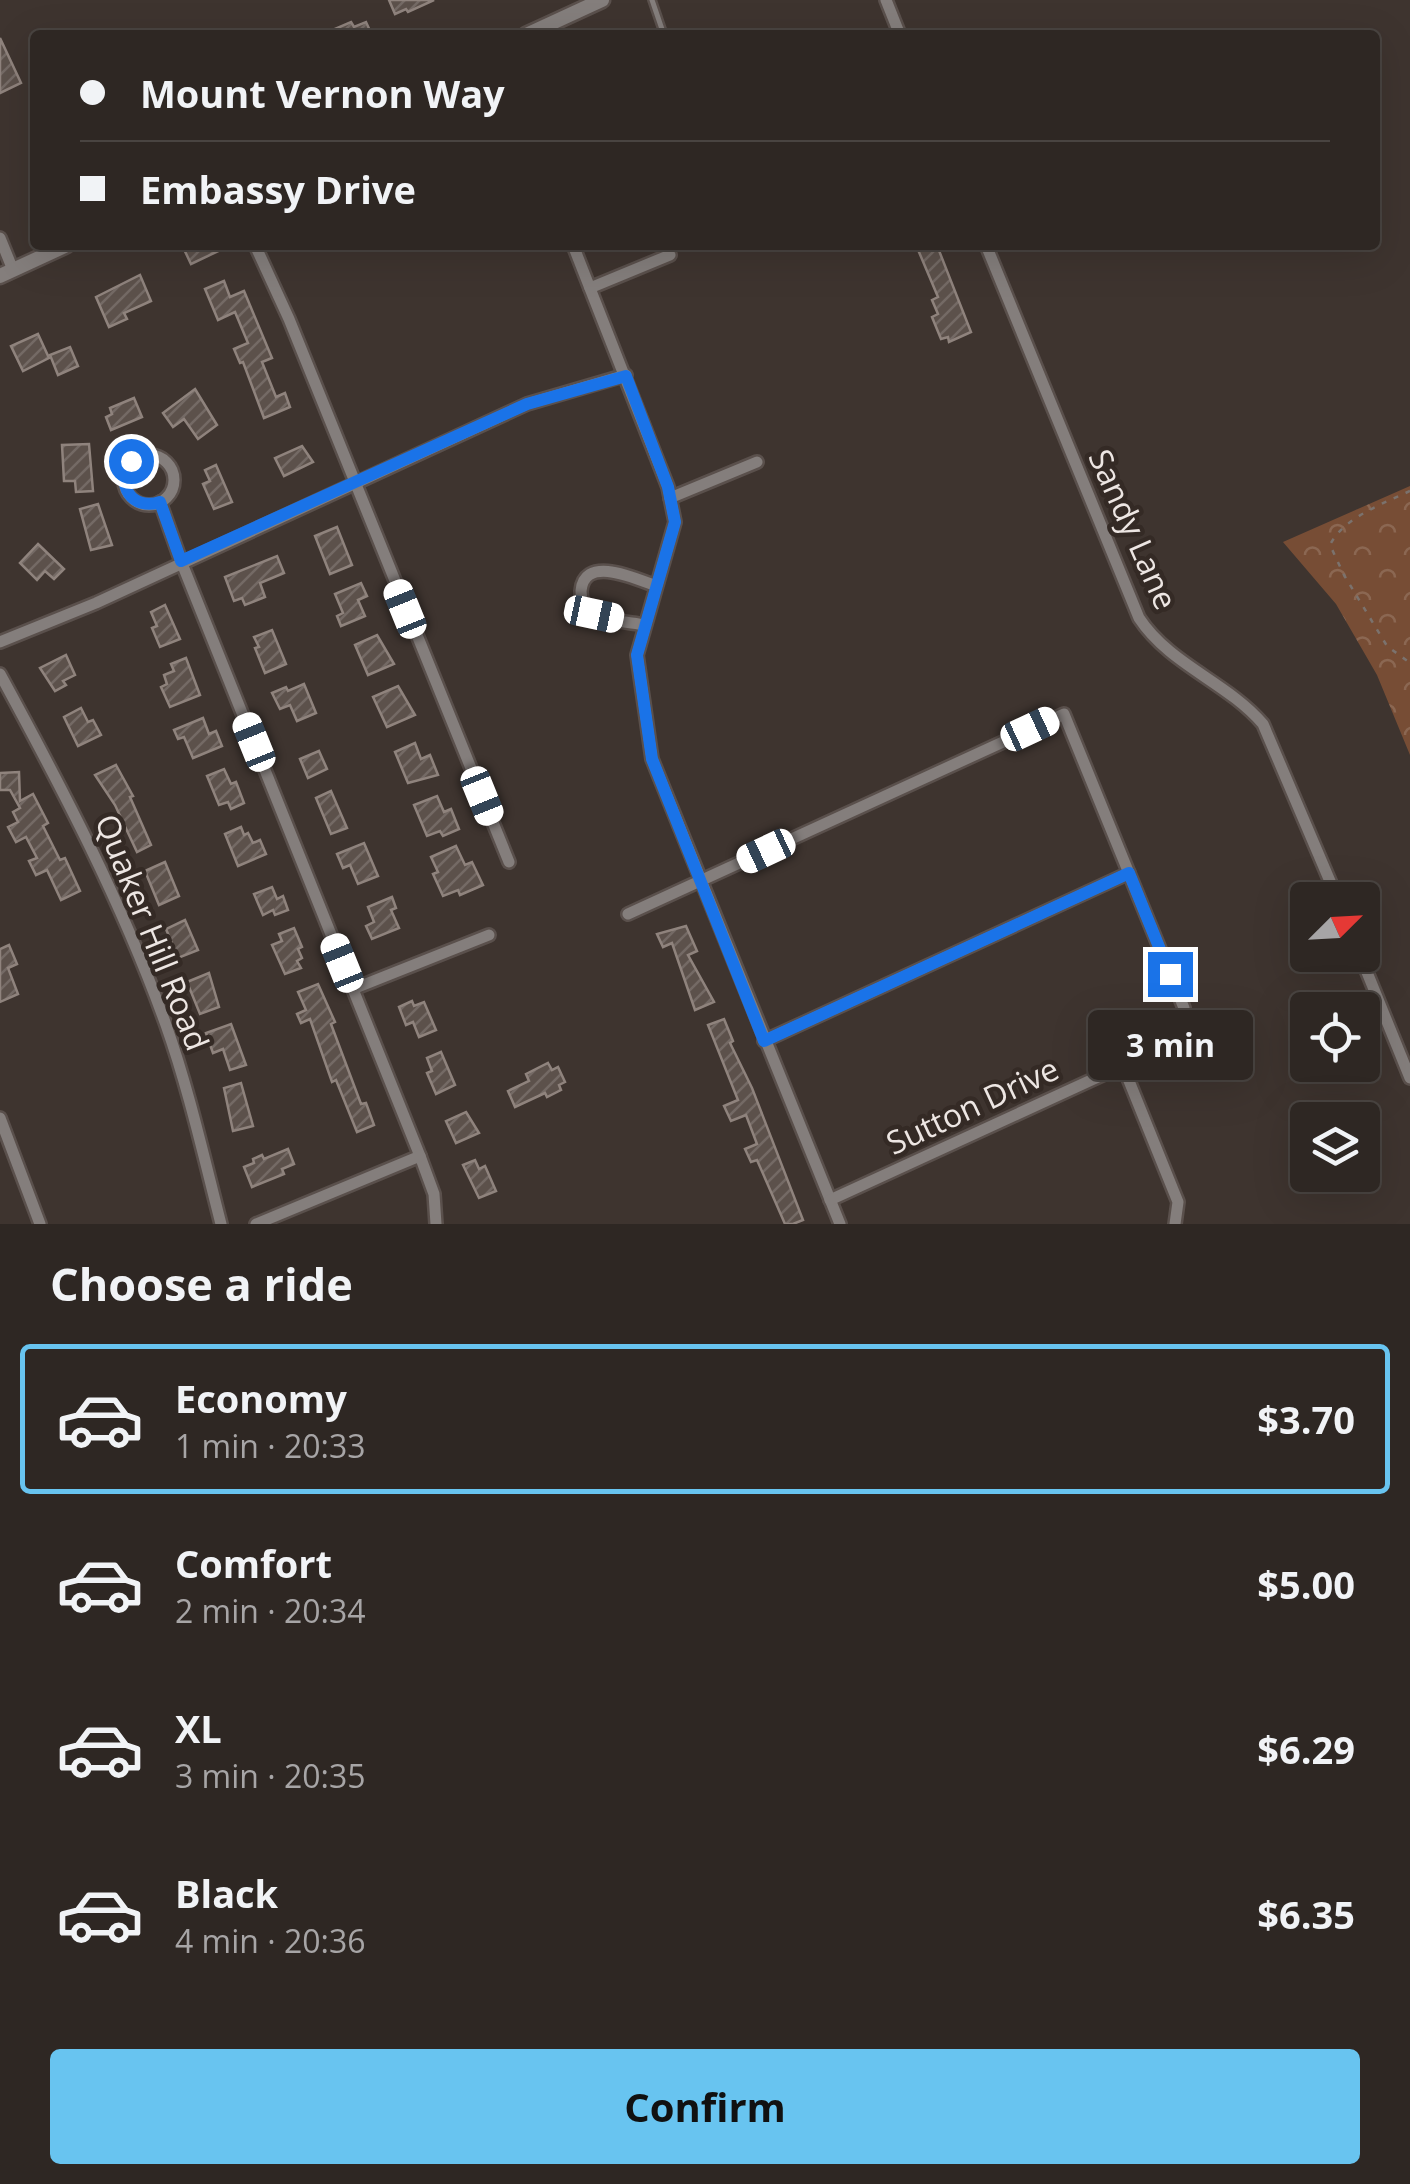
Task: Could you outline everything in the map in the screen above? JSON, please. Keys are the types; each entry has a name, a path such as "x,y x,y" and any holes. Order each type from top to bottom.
{"street":[{"path":"537,30 602,0"},
{"path":"886,0 898,30"},
{"path":"0,238 7,273 56,250"},
{"path":"258,250 510,862"},
{"path":"575,250 626,376 675,522 637,655 652,759 840,1224"},
{"name":"Sandy Lane","path":"988,250 1139,618 1166,650 1247,707 1263,724 1330,882"},
{"path":"590,288 670,255"},
{"path":"0,642 96,603 527,404 626,376"},
{"path":"142,455 159,456 174,472 174,488 160,502 138,504 127,493 126,470 131,461 142,455"},
{"path":"670,498 758,462"},
{"path":"160,502 420,1156 434,1194 436,1224"},
{"path":"645,625 594,614 580,594 582,584 589,574 613,571 656,586"},
{"name":"Quaker Hill Road","path":"0,674 90,844 147,976 189,1100 221,1224"},
{"path":"628,914 1064,714 1129,873 764,1041"},
{"name":"Sutton Drive","path":"830,1200 1172,1043 1184,1026 1184,1008 1129,873"},
{"path":"353,989 489,935"},
{"path":"1367,972 1410,1078"},
{"path":"1123,1066 1178,1202 1176,1224"},
{"path":"0,1118 40,1224"},
{"path":"256,1224 420,1156"}],"lane":[{"path":"652,0 662,30"}],"path":[{"path":"1410,491 1350,522 1335,534 1330,544 1344,576 1387,646 1410,663"}],"green space":[{"path":"1410,486 1410,755 1377,675 1336,604 1283,542"}],"building":[{"path":"389,0 434,0 395,14"},
{"path":"351,22 354,27 366,22 370,30 333,30"},
{"path":"0,38 21,83 0,93"},
{"path":"184,250 220,250 191,264"},
{"path":"918,250 939,250 971,332 949,342 948,337 941,339 932,317 938,314 932,300 938,297"},
{"path":"140,275 151,301 124,313 127,319 109,327 96,297"},
{"path":"224,281 230,297 244,291 272,358 262,362 276,397 285,393 290,407 264,418 243,362 240,363 234,349 248,343 235,312 218,320 205,289"},
{"path":"38,334 49,358 23,371 11,346"},
{"path":"70,347 78,366 58,375 50,355"},
{"path":"195,389 217,425 198,439 184,419 173,427 163,413"},
{"path":"134,398 142,417 111,430 106,417 112,414 110,408"},
{"path":"89,444 93,491 76,492 75,481 64,481 62,445"},
{"path":"302,446 313,462 284,476 275,458"},
{"path":"216,465 232,502 214,509 203,484 210,481 205,470"},
{"path":"98,504 112,545 91,550 80,509"},
{"path":"337,527 352,565 330,574 315,536"},
{"path":"38,544 64,569 54,579 45,571 37,580 20,563"},
{"path":"277,556 284,573 260,583 265,597 245,605 242,598 234,601 225,577"},
{"path":"361,583 367,596 358,600 365,616 341,626 337,616 343,613 335,594"},
{"path":"165,605 180,639 160,647 152,628 157,626 151,612"},
{"path":"272,630 286,664 265,673 254,637"},
{"path":"377,635 394,664 368,675 355,645"},
{"path":"66,655 75,675 55,691 40,668"},
{"path":"186,658 200,695 170,707 161,687 167,684 164,675 174,671 171,664"},
{"path":"304,684 316,713 297,721 290,705 280,709 272,693"},
{"path":"398,686 415,715 387,727 373,697"},
{"path":"81,708 101,735 78,746 64,717"},
{"path":"203,718 209,734 216,731 222,746 193,758 184,737 178,739 174,730"},
{"path":"415,743 421,759 430,755 438,775 408,783 395,752"},
{"path":"319,751 327,769 308,778 300,759"},
{"path":"116,765 133,796 130,797 151,845 137,852 115,805 95,775"},
{"path":"224,769 231,784 236,782 244,803 231,809 228,802 219,805 207,776"},
{"path":"19,772 20,801 33,794 48,823 43,826 60,860 65,858 80,891 61,900 47,870 36,875 29,861 37,858 26,837 16,842 8,827 18,822 13,812 20,808 10,790 0,790 0,773"},
{"path":"331,791 347,828 331,834 316,798"},
{"path":"437,796 444,812 451,809 459,829 443,836 440,831 427,836 414,805"},
{"path":"241,827 253,843 260,840 266,854 238,866 225,834"},
{"path":"364,843 378,876 358,884 350,865 343,868 337,854"},
{"path":"456,846 465,865 472,862 483,885 460,895 458,890 443,896 433,874 438,872 431,857"},
{"path":"165,862 179,896 159,905 145,871"},
{"path":"272,887 277,899 283,896 288,910 263,915 254,894"},
{"path":"392,897 396,908 391,910 399,928 372,939 366,926 374,922 368,907"},
{"path":"185,920 198,950 178,958 166,929"},
{"path":"686,926 697,951 688,955 714,1002 695,1010 672,943 663,947 657,934"},
{"path":"294,928 302,947 298,949 302,958 297,961 301,968 285,974 272,945 282,941 279,934"},
{"path":"9,945 17,964 8,968 18,994 0,1002 0,949"},
{"path":"209,973 219,1007 200,1014 187,982"},
{"path":"318,984 335,1022 331,1024 361,1104 366,1103 374,1125 357,1132 336,1080 332,1082 310,1019 301,1023 297,1014 306,1010 298,992"},
{"path":"412,1001 414,1006 424,1002 436,1030 419,1037 413,1022 406,1025 399,1007"},
{"path":"724,1019 733,1041 730,1043 752,1088 803,1220 793,1224 785,1224 757,1160 751,1162 745,1149 757,1144 746,1115 731,1121 724,1106 738,1100 708,1025"},
{"path":"231,1024 246,1065 230,1070 223,1049 213,1053 206,1033"},
{"path":"441,1052 455,1085 436,1094 427,1073 432,1071 427,1058"},
{"path":"548,1063 552,1070 558,1067 565,1082 559,1085 561,1090 515,1107 508,1091 529,1081 526,1074"},
{"path":"241,1083 253,1126 233,1131 224,1088"},
{"path":"466,1112 479,1133 456,1143 446,1121"},
{"path":"288,1149 294,1164 282,1169 284,1174 252,1187 244,1167 262,1155 264,1159"},
{"path":"475,1160 479,1169 485,1166 496,1191 479,1198 463,1165"}],"route":[{"path":"131,461 124,483 127,493 138,504 160,502 181,561 527,404 626,376 668,487 675,522 637,655 652,759 764,1041 1129,873 1170,974"}]}
